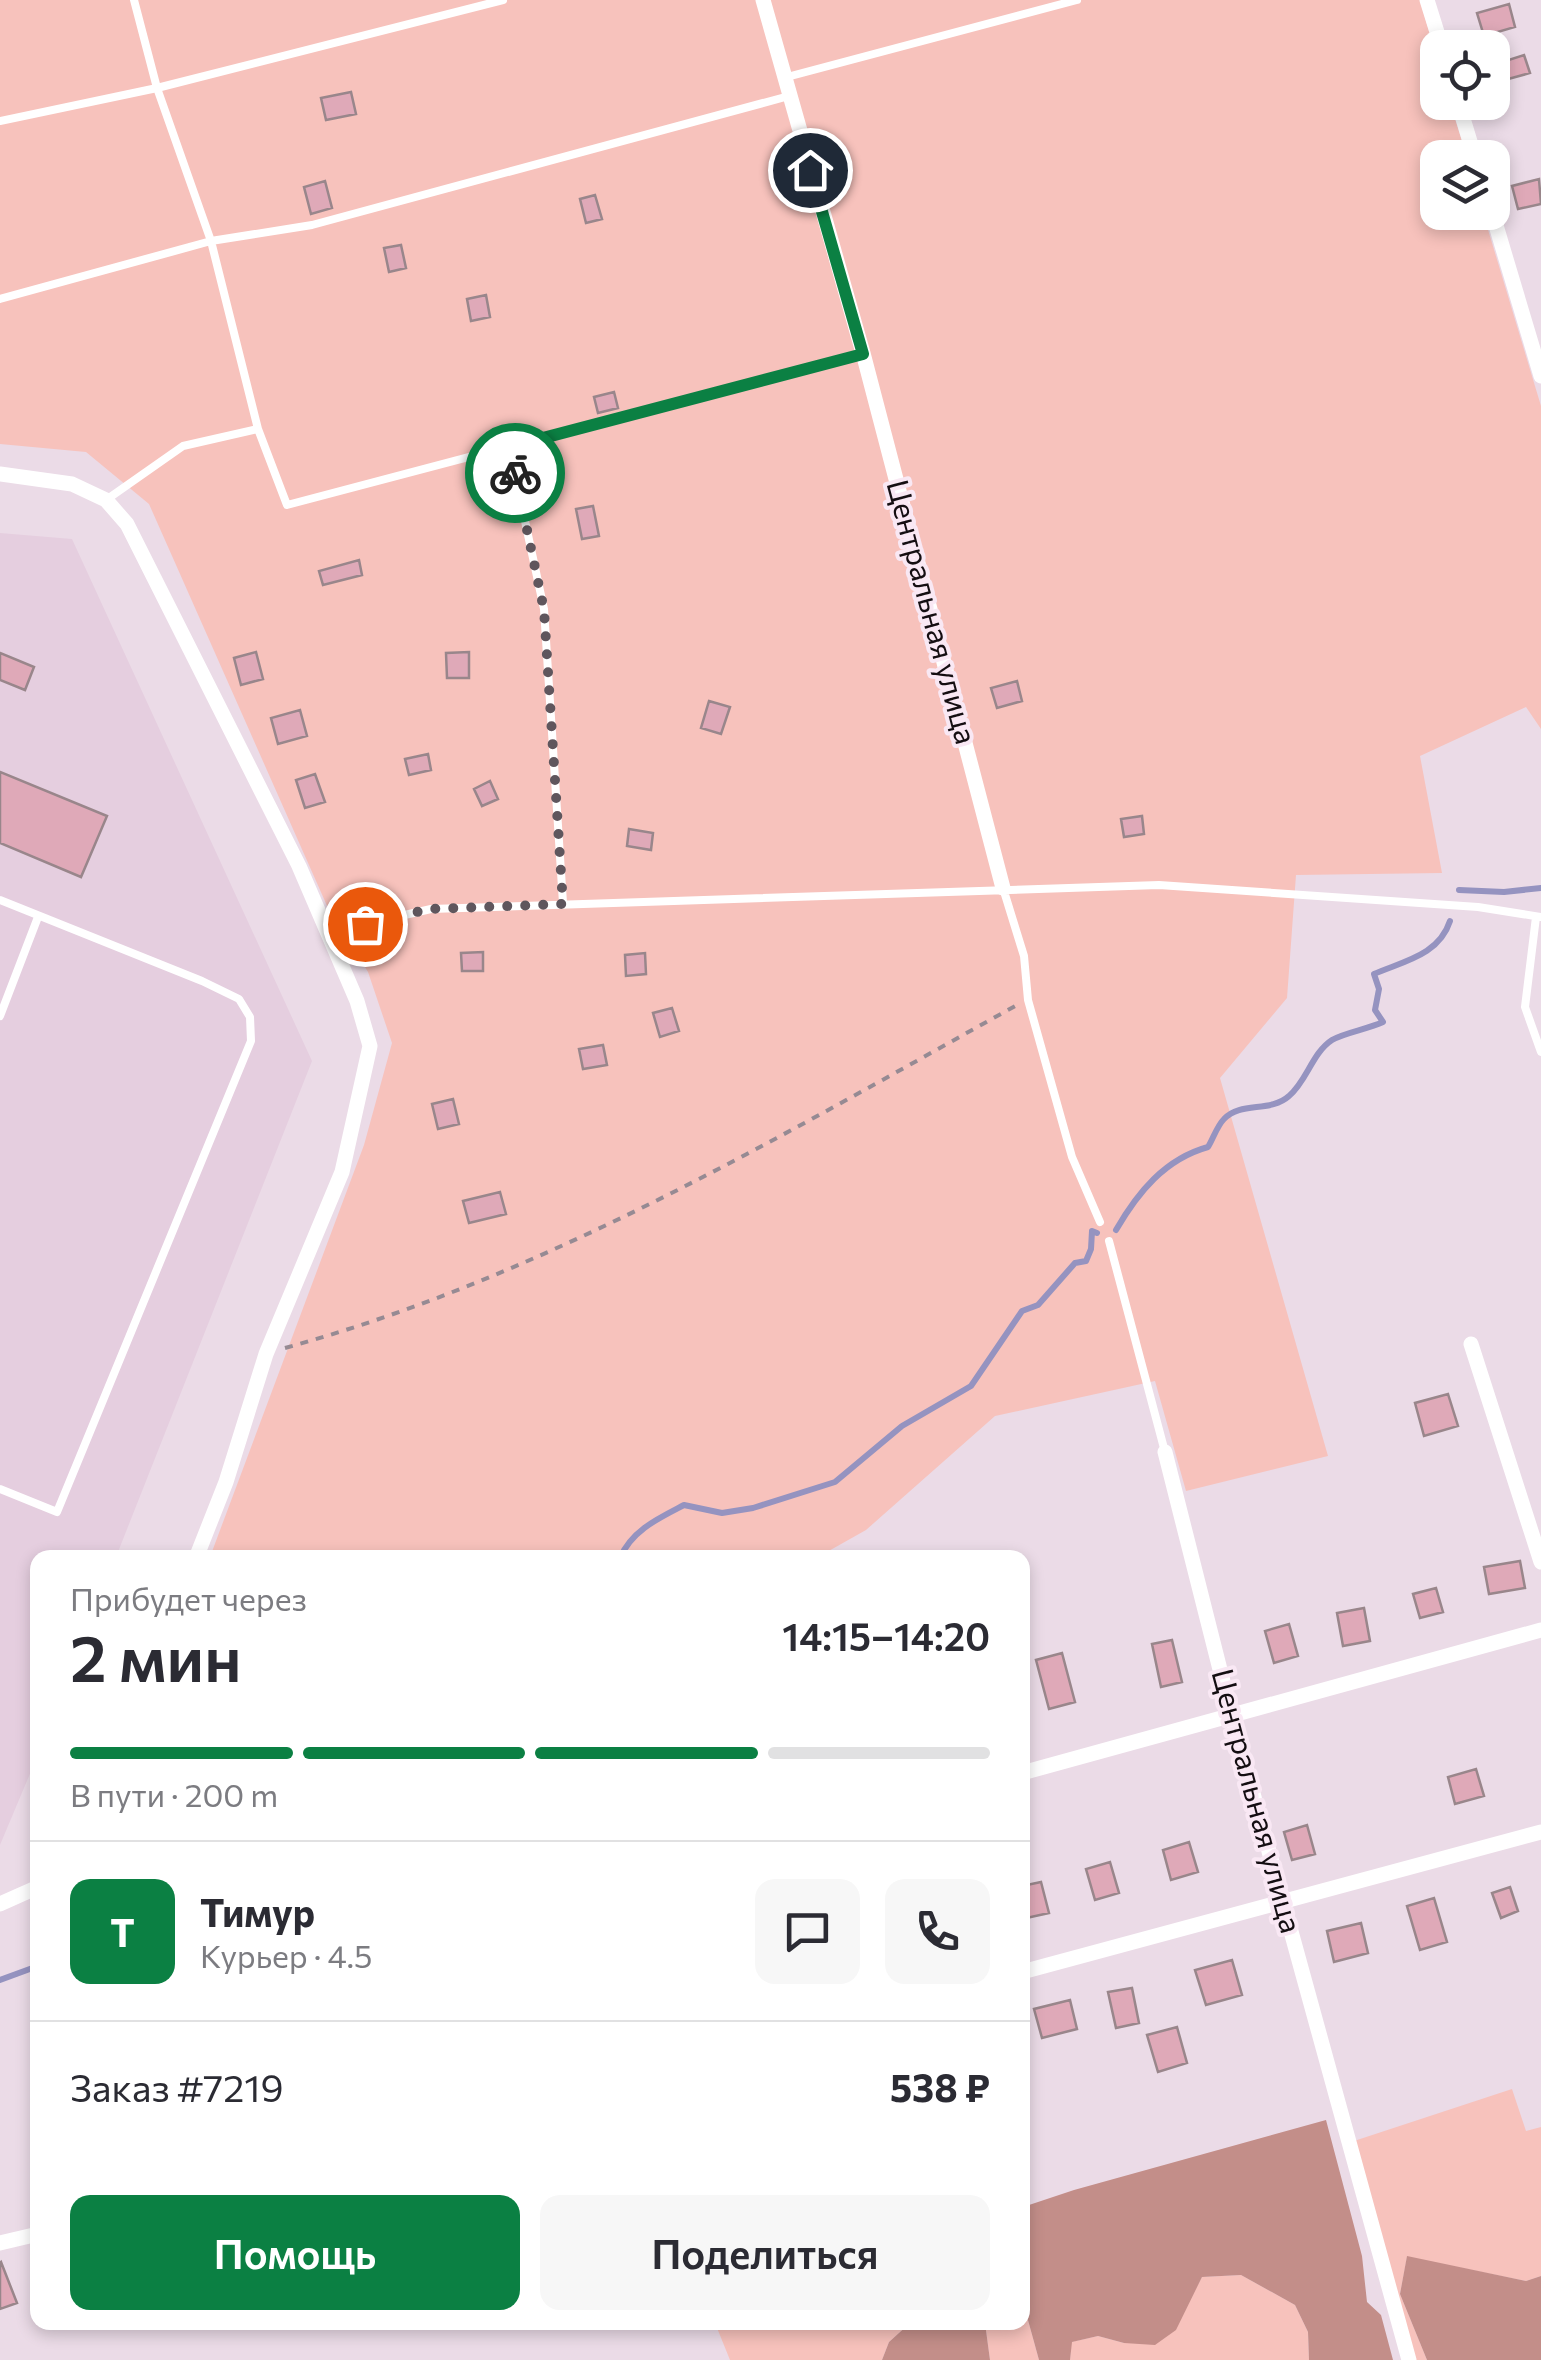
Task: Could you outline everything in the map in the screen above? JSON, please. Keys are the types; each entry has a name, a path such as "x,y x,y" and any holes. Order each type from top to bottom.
{"street":[{"name":"Центральная улица","path":"763,0 863,354 1003,888"},
{"path":"1427,0 1436,30"},
{"path":"1497,230 1541,376"},
{"path":"0,474 72,484 106,500 127,524 335,946 370,1046 342,1172 266,1354 226,1482 199,1550"},
{"path":"1471,1344 1541,1562"},
{"name":"Центральная улица","path":"1164,1452 1408,2360"},
{"path":"1030,1772 1541,1630"},
{"path":"1030,1970 1541,1832"},
{"path":"0,1904 30,1891"},
{"path":"0,2243 30,2236"}],"lane":[{"path":"134,0 157,88 211,241 258,429 287,505 863,354"},
{"path":"0,121 157,88 504,0"},
{"path":"784,78 1077,0"},
{"path":"0,299 211,241 312,225 789,96"},
{"path":"106,500 183,446 258,429"},
{"path":"509,447 544,610 563,904"},
{"path":"335,946 365,924 430,909 1003,888 1159,885 1478,907 1538,917 1526,1006 1541,1052"},
{"name":"Центральная улица","path":"1003,888 1024,956 1028,1000 1072,1157 1100,1222"},
{"path":"0,900 239,999 250,1018 251,1041 57,1512 0,1489"},
{"path":"0,1016 38,917"},
{"name":"Центральная улица","path":"1110,1241 1164,1452"}],"path":[{"path":"266,1354 356,1329 468,1287 564,1244 716,1172 1028,1000"}],"shaded area":[{"path":"0,0 1420,0 1429,30 1420,30 1420,120 1455,120 1462,140 1420,140 1420,230 1488,230 1541,406 1541,729 1526,707 1420,756 1442,873 1296,875 1287,998 1220,1078 1328,1456 1186,1491 1155,1381 995,1416 866,1530 830,1550 213,1550 364,1145 392,1043 368,972 328,908 149,504 86,452 0,444"},
{"path":"0,533 72,539 312,1061 119,1550 30,1550 30,1774 0,1845"},
{"path":"1512,2089 1526,2131 1541,2127 1541,2276 1526,2281 1407,2257 1400,2294 1427,2360 1413,2360 1351,2142"},
{"path":"1326,2120 1362,2256 1367,2302 1381,2315 1393,2360 1309,2360 1308,2332 1295,2305 1241,2275 1202,2277 1176,2330 1155,2345 1098,2336 1072,2342 1070,2360 1039,2360 1030,2327 1030,2205"},
{"path":"1407,2256 1526,2281 1541,2276 1541,2360 1427,2360 1400,2294"},
{"path":"1241,2275 1295,2305 1308,2332 1309,2360 1070,2360 1071,2342 1098,2336 1124,2343 1189,2301 1202,2277"},
{"path":"1030,2327 1039,2360 990,2360 986,2330"},
{"path":"718,2330 902,2330 889,2342 882,2360 730,2360"},
{"path":"902,2330 986,2330 990,2360 882,2360 889,2342"}],"building":[{"path":"1509,4 1515,27 1482,30 1477,13"},
{"path":"1524,55 1530,73 1510,79 1510,60"},
{"path":"351,92 356,114 326,120 321,98"},
{"path":"1539,179 1541,204 1518,209 1512,186"},
{"path":"325,181 332,208 311,214 304,187"},
{"path":"595,195 602,219 586,223 580,199"},
{"path":"401,245 406,268 389,272 384,248"},
{"path":"486,295 490,317 471,321 467,299"},
{"path":"614,392 618,408 598,413 594,397"},
{"path":"593,506 599,536 582,539 576,509"},
{"path":"359,560 362,575 323,585 319,571"},
{"path":"256,652 263,679 241,685 234,658"},
{"path":"469,652 469,678 447,678 446,653"},
{"path":"0,653 34,667 25,690 0,680"},
{"path":"1017,681 1022,701 997,708 991,688"},
{"path":"709,701 730,707 721,734 701,728"},
{"path":"300,710 307,736 278,744 271,718"},
{"path":"428,754 431,770 409,775 405,759"},
{"path":"0,772 107,816 81,877 0,843"},
{"path":"315,774 325,802 305,808 296,780"},
{"path":"490,781 498,799 482,806 474,789"},
{"path":"1142,816 1144,834 1124,837 1121,819"},
{"path":"629,829 653,833 651,850 627,846"},
{"path":"483,952 483,971 462,971 461,953"},
{"path":"645,953 646,974 626,976 625,955"},
{"path":"672,1008 679,1031 660,1037 653,1013"},
{"path":"603,1045 607,1065 583,1069 579,1049"},
{"path":"453,1099 459,1124 438,1129 432,1104"},
{"path":"500,1192 506,1214 469,1223 463,1201"},
{"path":"1448,1394 1458,1426 1424,1436 1415,1403"},
{"path":"1520,1561 1525,1588 1489,1594 1484,1567"},
{"path":"1436,1588 1443,1612 1420,1618 1413,1594"},
{"path":"1364,1608 1370,1641 1343,1646 1337,1613"},
{"path":"1289,1624 1298,1656 1274,1663 1265,1631"},
{"path":"1172,1640 1182,1682 1161,1687 1152,1644"},
{"path":"1062,1653 1075,1702 1049,1709 1036,1660"},
{"path":"1476,1769 1484,1796 1455,1804 1448,1777"},
{"path":"1307,1825 1315,1854 1292,1860 1284,1832"},
{"path":"1189,1842 1198,1872 1171,1880 1163,1850"},
{"path":"1110,1862 1119,1893 1095,1900 1086,1869"},
{"path":"1041,1882 1049,1913 1030,1917 1030,1884"},
{"path":"1510,1887 1518,1911 1501,1918 1492,1893"},
{"path":"1434,1898 1447,1942 1420,1950 1407,1906"},
{"path":"1361,1923 1368,1953 1334,1962 1327,1931"},
{"path":"1232,1960 1242,1995 1206,2005 1195,1970"},
{"path":"1132,1988 1139,2023 1116,2028 1108,1992"},
{"path":"1070,2000 1077,2029 1042,2038 1034,2009"},
{"path":"1177,2027 1187,2063 1158,2072 1147,2035"},
{"path":"0,2263 17,2303 0,2309"}],"waterway":[{"path":"1459,890 1504,892 1541,888"},
{"path":"1116,1230 1154,1179 1179,1160 1208,1147 1231,1114 1281,1101 1295,1090 1319,1052 1332,1040 1383,1022 1375,1010 1379,989 1374,974 1429,949 1445,933 1450,921"},
{"path":"624,1550 639,1532 684,1505 722,1513 753,1508 835,1482 902,1426 971,1386 1022,1311 1038,1305 1075,1263 1086,1261 1092,1231 1097,1233"},
{"path":"0,1980 30,1969"}],"way so far":[{"path":"365,924 430,909 563,904 544,610 515,473"}],"route":[{"path":"515,473 509,447 863,354 810,170"}]}
